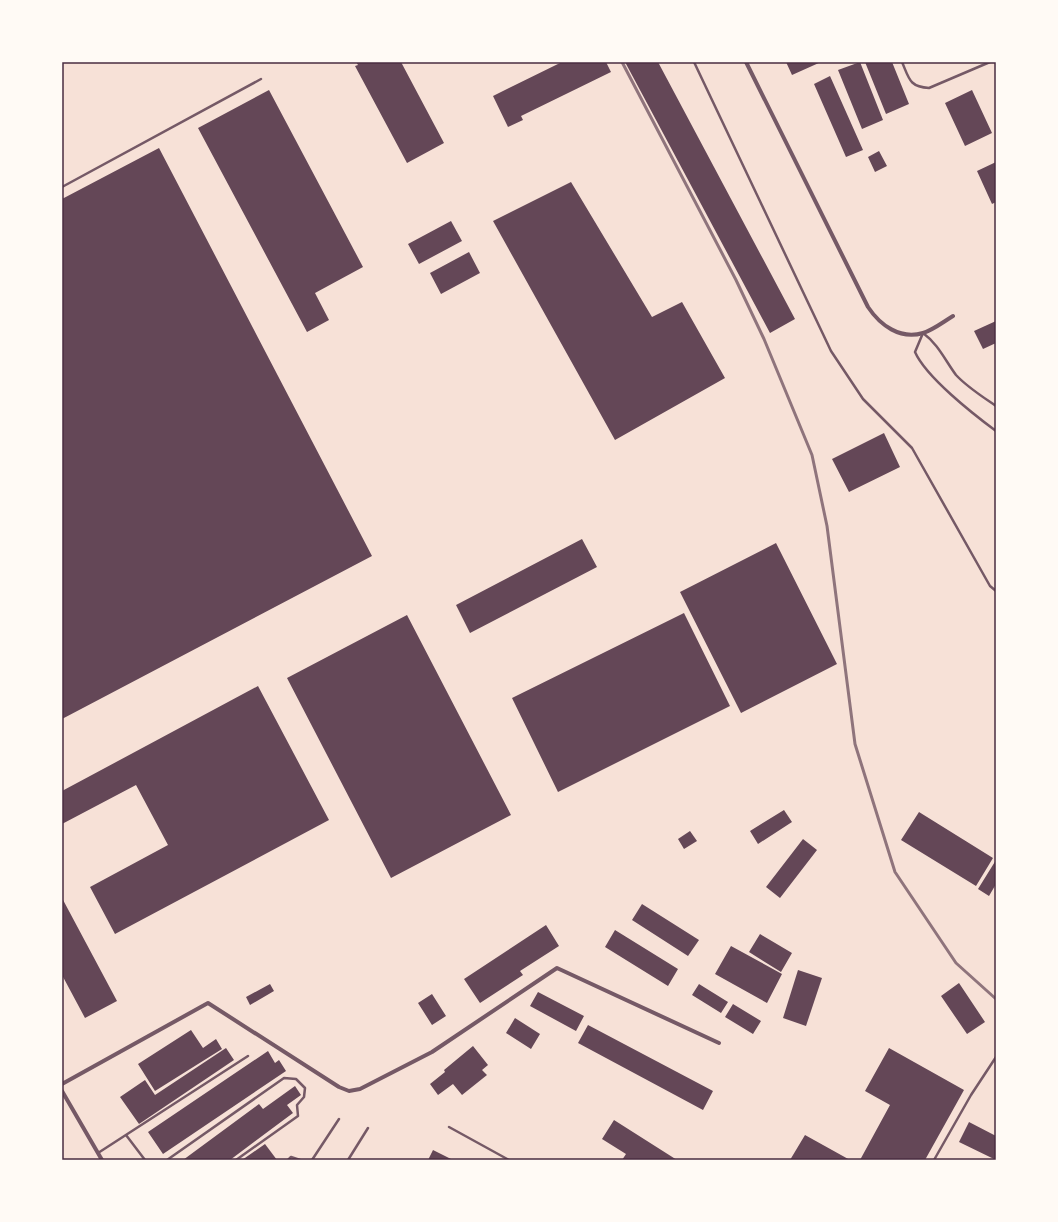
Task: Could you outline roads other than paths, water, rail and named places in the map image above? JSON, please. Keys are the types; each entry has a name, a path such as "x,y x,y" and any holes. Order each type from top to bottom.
{"street":[{"path":"746,62 868,307 878,320 890,329 910,335 923,333 953,316"},
{"path":"62,1084 208,1003 339,1087 349,1091 360,1089 432,1052 557,968 719,1043"},
{"path":"62,1091 102,1160"}],"lane":[{"path":"694,62 831,351 863,399 912,448 990,586 996,591"},
{"path":"902,62 911,82 919,88 929,88 990,62"},
{"path":"62,187 261,79"},
{"path":"996,406 957,376 932,340 923,333 915,352 919,362 938,382 979,419 996,431"},
{"path":"98,1153 248,1056"},
{"path":"934,1160 971,1095 996,1057"},
{"path":"167,1160 284,1078 296,1079 305,1088 304,1096 297,1105 298,1116 236,1160"},
{"path":"312,1160 339,1119"},
{"path":"449,1127 510,1160"},
{"path":"348,1160 368,1128"},
{"path":"126,1134 145,1160"},
{"path":"288,1160 291,1157 300,1160"}],"railway":[{"path":"622,62 736,280 764,339 812,455 827,526 855,744 895,872 956,963 996,999"}]}
